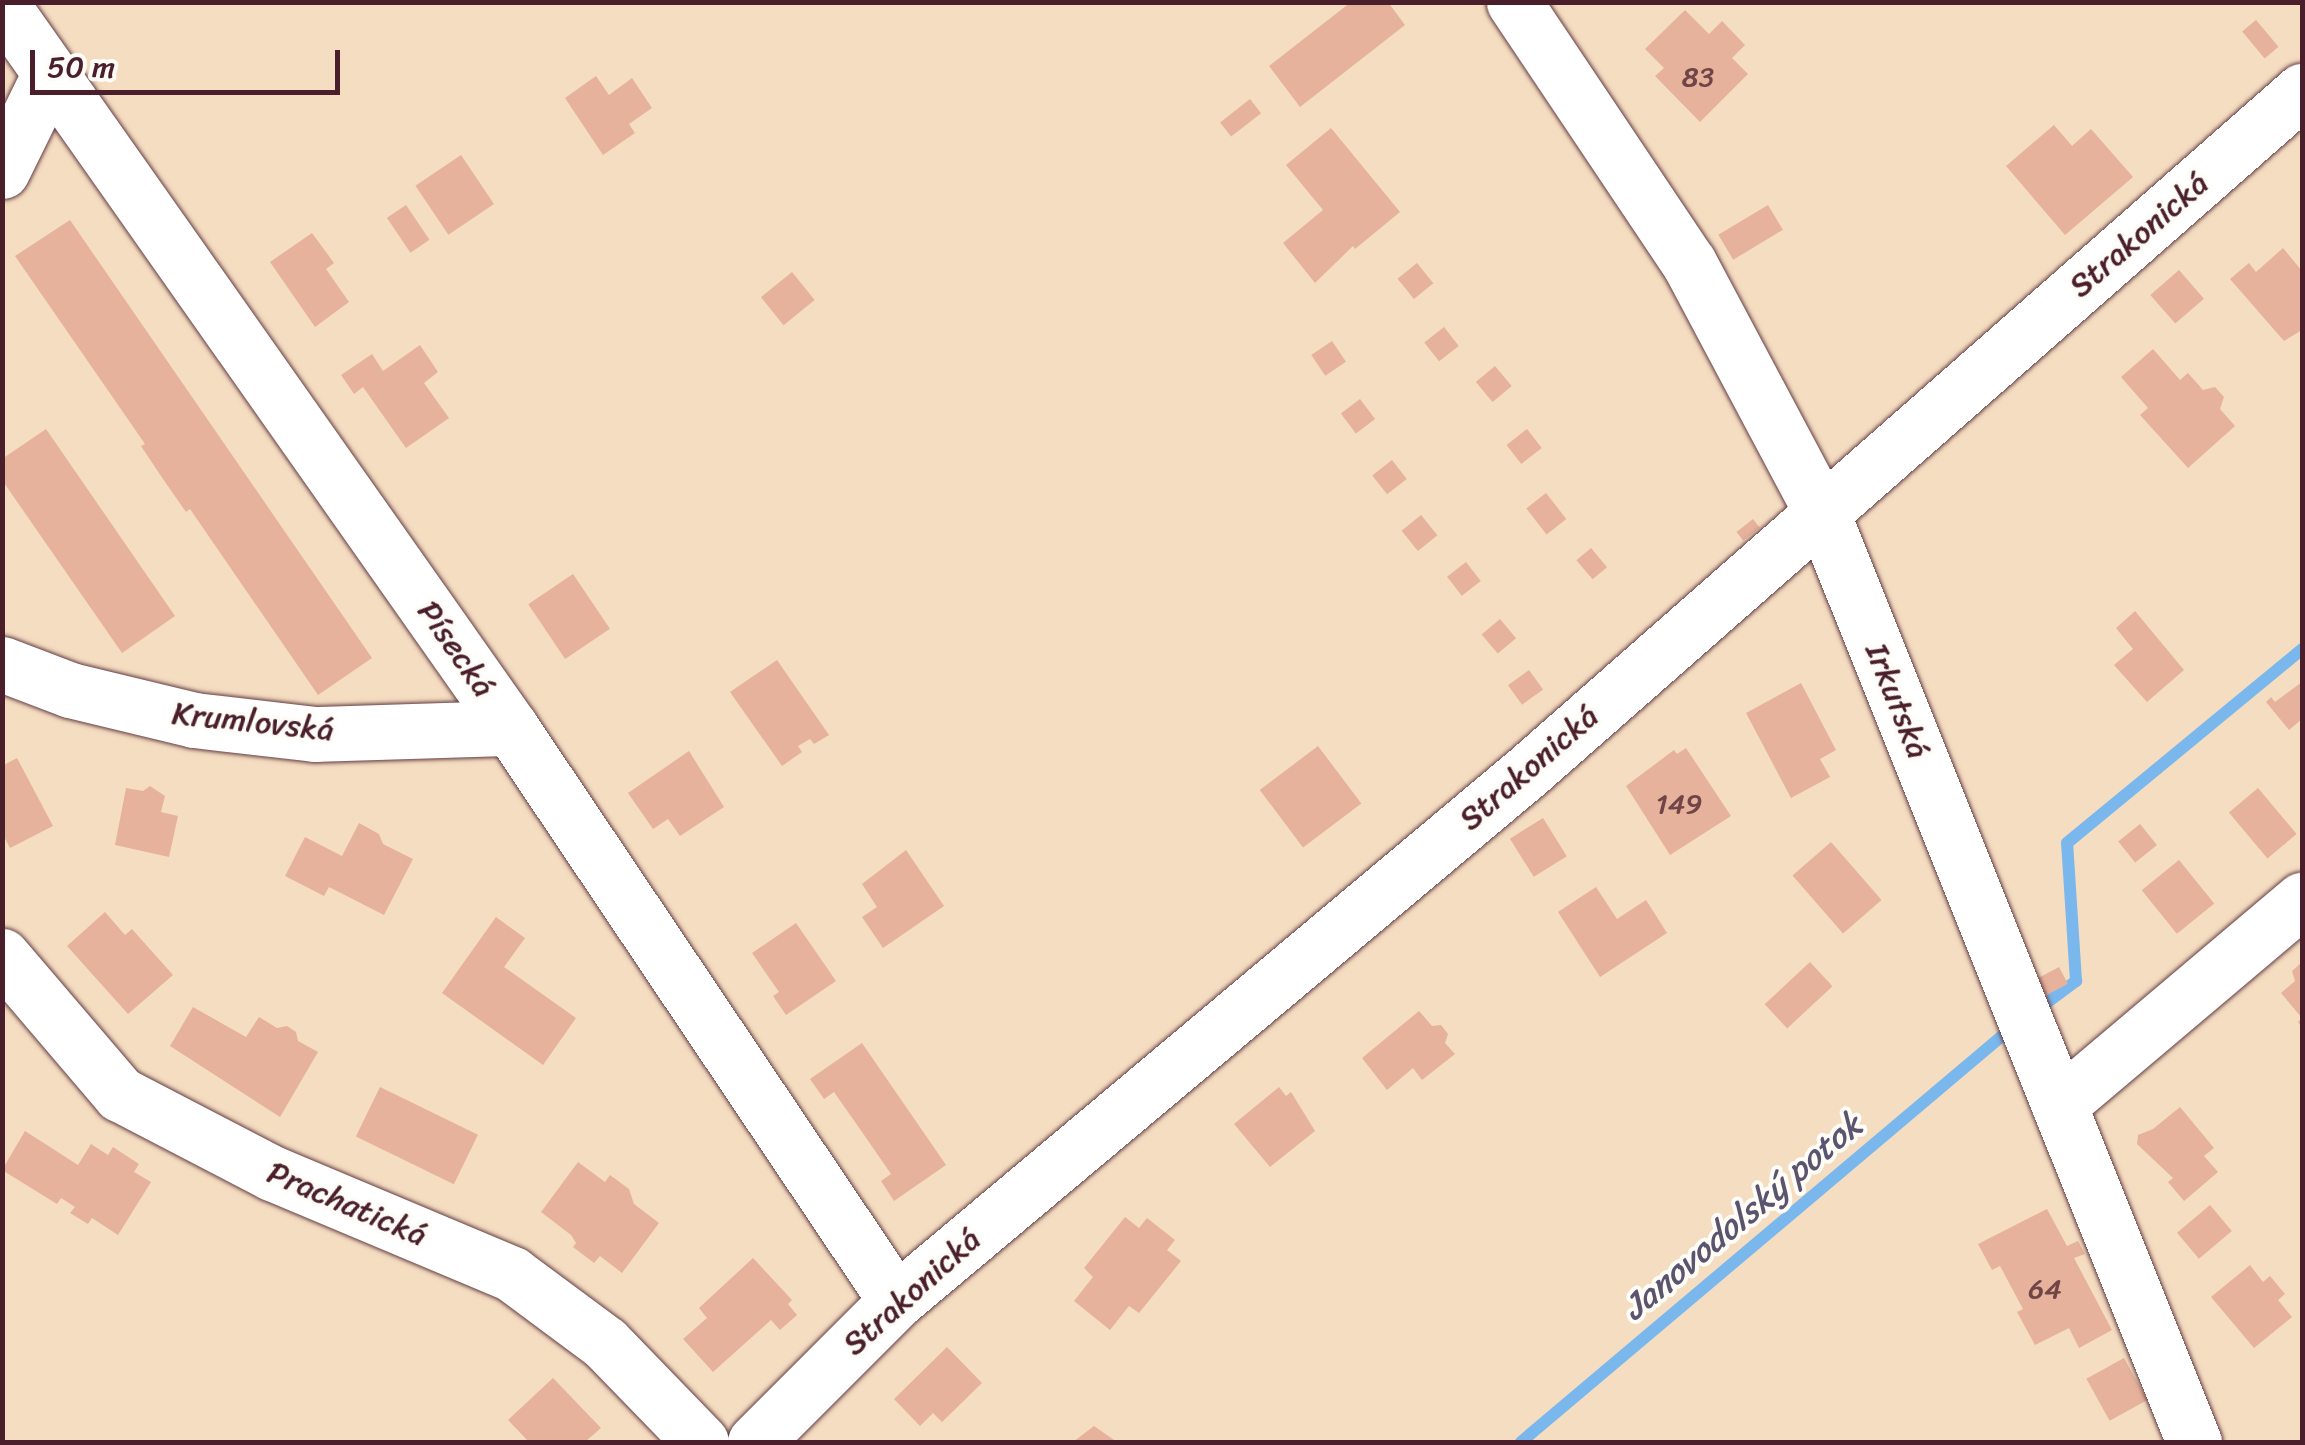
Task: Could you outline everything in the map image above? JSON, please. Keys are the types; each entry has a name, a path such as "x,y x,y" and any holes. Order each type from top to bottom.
{"street":[{"name":"Irkutská","path":"1514,2 1689,263 1822,513 2194,1442"},
{"name":"Písecká","path":"2,5 511,728 896,1301"},
{"path":"2,171 50,73"},
{"name":"Strakonická","path":"755,1442 896,1301 1529,770 2302,91"},
{"name":"Krumlovská","path":"2,664 70,690 194,720 316,734 511,728"},
{"path":"2059,1105 2302,900"},
{"name":"Prachatická","path":"2,956 120,1094 272,1173 512,1274 605,1344 701,1442"}],"building":[{"path":"1351,2 1388,2 1405,25 1300,107 1269,66"},
{"path":"1685,10 1709,34 1722,21 1745,45 1732,58 1748,74 1700,122 1655,76 1664,68 1645,49"},
{"path":"2256,20 2278,47 2265,58 2242,32"},
{"path":"596,76 609,95 632,78 652,108 629,124 635,133 603,155 565,98"},
{"path":"1250,99 1261,113 1231,137 1220,122"},
{"path":"2054,125 2072,146 2091,129 2133,177 2065,235 2006,166"},
{"path":"1331,128 1400,212 1355,249 1353,246 1315,283 1283,243 1323,210 1286,165"},
{"path":"461,155 494,204 448,235 415,186"},
{"path":"406,205 429,240 410,253 387,218"},
{"path":"1768,205 1783,230 1733,260 1718,235"},
{"path":"70,220 372,658 318,695 190,509 186,512 163,479 141,446 145,444 15,256"},
{"path":"312,233 334,263 326,269 349,302 315,327 270,262"},
{"path":"2283,248 2302,271 2302,330 2284,341 2230,279 2249,263 2256,272"},
{"path":"1417,263 1433,283 1414,299 1398,279"},
{"path":"2179,270 2204,299 2175,324 2150,295"},
{"path":"792,272 815,300 784,325 761,297"},
{"path":"1444,327 1459,346 1439,361 1424,342"},
{"path":"1332,341 1346,362 1325,376 1311,355"},
{"path":"420,345 438,372 424,383 449,418 406,448 363,387 354,394 341,375 372,354 383,371"},
{"path":"2153,349 2180,380 2188,373 2203,390 2215,387 2224,397 2220,409 2235,426 2188,468 2140,415 2148,408 2121,377"},
{"path":"1495,366 1512,386 1493,402 1476,382"},
{"path":"1360,399 1375,419 1356,433 1341,413"},
{"path":"46,429 175,616 122,653 2,480 2,459"},
{"path":"1527,429 1542,448 1521,464 1507,445"},
{"path":"1392,460 1407,479 1387,494 1372,475"},
{"path":"1546,493 1566,519 1547,534 1526,508"},
{"path":"1421,515 1437,535 1418,551 1402,531"},
{"path":"1753,519 1760,528 1743,541 1736,532"},
{"path":"1591,548 1607,567 1593,579 1576,560"},
{"path":"1466,562 1481,581 1462,596 1447,577"},
{"path":"573,574 610,629 565,659 528,604"},
{"path":"2135,611 2184,670 2147,702 2114,665 2133,649 2116,628"},
{"path":"1500,619 1516,638 1498,654 1482,634"},
{"path":"777,660 829,735 814,744 810,739 798,746 802,752 782,766 730,692"},
{"path":"1529,670 1543,689 1522,705 1508,685"},
{"path":"2302,682 2302,719 2289,730 2266,702 2271,697 2275,702"},
{"path":"1801,683 1836,750 1820,759 1830,777 1791,798 1746,713"},
{"path":"1318,746 1361,804 1303,847 1260,790"},
{"path":"1686,748 1731,816 1670,855 1626,786 1674,750 1677,754"},
{"path":"689,751 724,807 680,836 668,819 653,829 628,793"},
{"path":"17,758 53,826 10,848 2,833 2,766"},
{"path":"150,786 165,796 161,812 178,816 169,857 115,845 126,788 143,791"},
{"path":"2258,788 2297,834 2267,858 2229,812"},
{"path":"1543,818 1567,856 1534,877 1510,839"},
{"path":"359,823 379,834 383,844 413,859 384,915 329,887 324,896 285,876 305,837 342,856"},
{"path":"2140,824 2157,845 2135,863 2118,842"},
{"path":"1831,842 1882,900 1843,934 1793,875"},
{"path":"906,850 944,906 883,948 862,917 877,907 862,884"},
{"path":"2179,860 2214,904 2177,934 2142,890"},
{"path":"1596,887 1617,919 1646,900 1667,933 1600,977 1558,912"},
{"path":"105,912 125,935 132,929 173,975 128,1014 67,946"},
{"path":"496,917 525,938 504,967 576,1018 543,1065 442,993"},
{"path":"796,923 836,981 786,1015 773,996 779,992 752,953"},
{"path":"1810,962 1833,986 1787,1028 1765,1004"},
{"path":"2302,962 2302,1018 2281,993 2295,981 2292,971"},
{"path":"2059,967 2068,984 2046,996 2037,979"},
{"path":"193,1007 246,1037 259,1017 277,1028 287,1026 296,1032 298,1041 318,1052 280,1117 170,1046"},
{"path":"1419,1011 1432,1026 1441,1025 1448,1034 1445,1043 1455,1054 1422,1080 1413,1068 1387,1090 1362,1058"},
{"path":"862,1043 946,1165 894,1201 881,1181 891,1174 834,1092 824,1099 810,1079"},
{"path":"380,1087 478,1135 454,1184 356,1136"},
{"path":"1279,1087 1286,1096 1291,1092 1315,1131 1270,1167 1234,1124"},
{"path":"2180,1107 2214,1148 2204,1156 2218,1172 2184,1201 2168,1182 2173,1178 2137,1144 2138,1135 2153,1129"},
{"path":"25,1131 78,1165 91,1144 108,1155 113,1147 139,1164 134,1172 151,1182 118,1235 92,1218 88,1224 70,1213 75,1207 61,1198 57,1204 2,1170"},
{"path":"578,1162 605,1182 610,1175 629,1189 634,1204 659,1223 622,1273 600,1256 594,1263 573,1247 576,1243 571,1235 541,1212"},
{"path":"2210,1205 2232,1231 2199,1259 2177,1233"},
{"path":"2047,1209 2067,1246 2078,1241 2085,1254 2074,1258 2112,1330 2079,1348 2069,1328 2035,1345 2017,1312 2023,1309 2000,1266 1992,1270 1978,1244"},
{"path":"1125,1217 1139,1228 1147,1218 1175,1240 1167,1250 1181,1261 1139,1313 1129,1306 1110,1330 1074,1301 1093,1277 1084,1268"},
{"path":"753,1258 792,1300 788,1304 797,1315 780,1330 771,1320 713,1372 683,1339 707,1318 699,1308"},
{"path":"2250,1265 2263,1282 2270,1276 2285,1294 2278,1300 2292,1317 2254,1348 2211,1297"},
{"path":"947,1347 982,1383 942,1422 933,1413 920,1426 894,1399"},
{"path":"2124,1358 2147,1400 2110,1421 2086,1379"},
{"path":"553,1378 601,1428 585,1442 529,1442 508,1420"},
{"path":"1094,1426 1117,1442 1073,1442"}],"waterway":[{"name":"Janovodolský potok","path":"2037,1010 2076,981 2067,843 2302,649"},
{"name":"Janovodolský potok","path":"1521,1442 2002,1036"}]}
